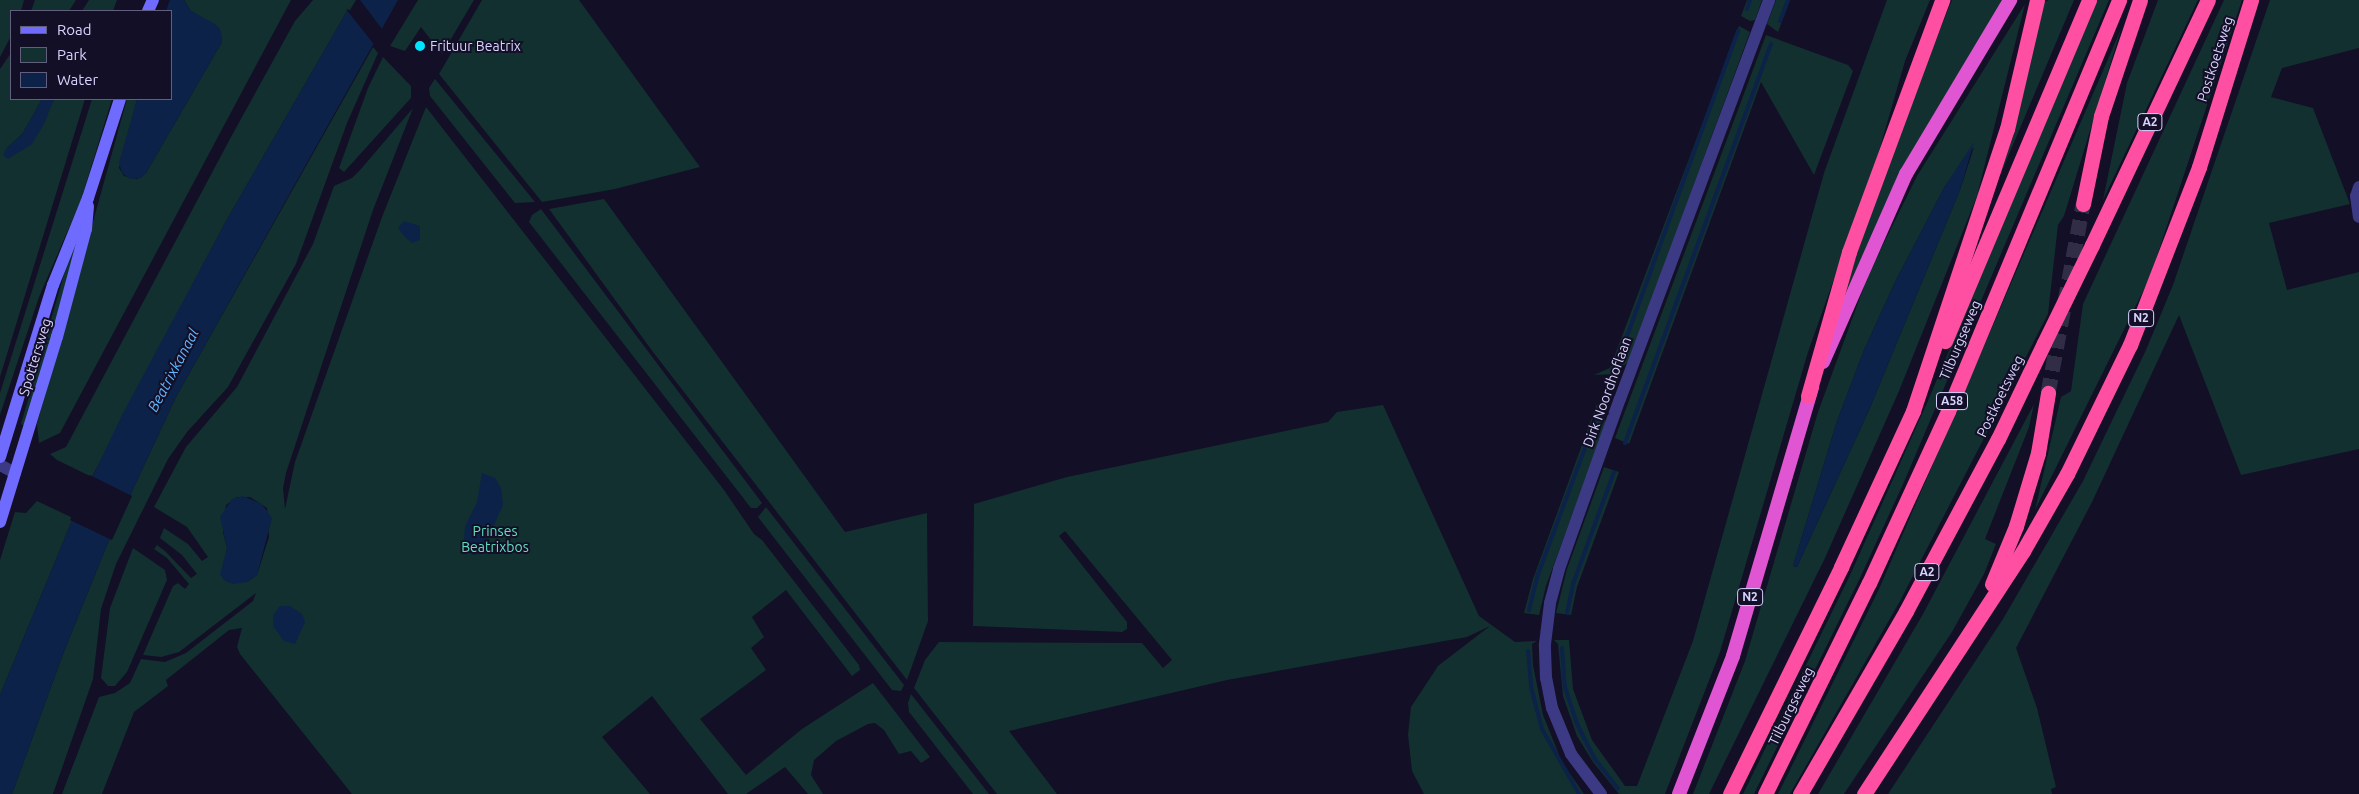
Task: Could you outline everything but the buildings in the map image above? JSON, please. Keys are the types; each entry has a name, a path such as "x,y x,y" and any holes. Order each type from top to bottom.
{"highway":[{"path":"1808,396 1849,252 1942,0"},
{"name":"N2","path":"1679,794 1733,656 1808,396 1906,174 2010,0"},
{"name":"Tilburgseweg","path":"1730,794 1841,567 1913,411 2004,138 2037,0"},
{"path":"1913,411 2089,0"},
{"name":"Tilburgseweg","path":"1766,794 1869,583 1948,411 2119,0"},
{"path":"2083,204 2101,116 2140,0"},
{"name":"Postkoetsweg","path":"1800,794 1906,611 1998,439 2208,0"},
{"name":"Postkoetsweg","path":"1980,613 2023,550 2067,474 2130,345 2199,167 2251,0"},
{"path":"1980,613 2016,526 2036,462 2048,393"},
{"name":"N2","path":"1864,794 1957,654 1980,613"}],"main road":[{"name":"Spottersweg","path":"1,449 53,285 88,198 120,100"},
{"name":"Spottersweg","path":"0,522 68,296 86,229 88,198"}],"street":[{"name":"Dirk Noordhoflaan","path":"1601,794 1571,754 1552,708 1546,678 1545,644 1550,603 1559,569 1620,399 1768,0"},
{"path":"2359,187 2356,196 2359,217"},
{"path":"1,449 21,455"},
{"path":"0,465 15,473"}],"green space":[{"path":"0,0 24,0 21,10 10,10 10,38 0,57"},
{"path":"35,0 76,0 70,10 31,10"},
{"path":"89,0 117,0 113,10 83,10"},
{"path":"184,0 291,0 60,433 39,443 37,424 127,100 137,100 119,168 124,176 137,179 146,173 222,42 219,28 191,11"},
{"path":"313,0 359,0 351,13 347,11 226,221 92,477 57,460 50,454 66,447 295,21"},
{"path":"418,0 474,0 442,54 421,27 405,51 390,46"},
{"path":"482,0 579,0 700,167 615,189 542,202 439,74"},
{"path":"1747,0 1762,0 1755,20 1750,21 1741,16"},
{"path":"1776,0 1790,0 1778,32 1767,24"},
{"path":"1887,0 1930,0 1905,61 1877,158 1808,352 1720,652 1665,794 1619,794 1593,762 1577,736 1563,696 1558,644 1554,640 1569,640 1573,689 1592,740 1625,786 1637,786 1693,641 1824,173"},
{"path":"1952,0 2004,0 1901,173 1880,216 1833,327 1887,163"},
{"path":"2049,0 2074,0 1999,178 2045,2"},
{"path":"2097,0 2109,0 1904,482 1860,578 1754,794 1743,794 1851,573 1927,403"},
{"path":"2158,0 2198,0 2103,200 2127,83"},
{"path":"2224,0 2242,0 2150,277 2035,510 2061,397 2071,391 2083,304"},
{"path":"2270,0 2359,0 2359,48 2282,68 2271,97 2313,108 2350,204 2269,223 2287,290 2359,272 2359,449 2241,475 2179,315 2092,502 2016,648 2037,708 2056,787 2051,789 2052,794 1888,794 2003,619 2083,481 2146,350 2173,285"},
{"path":"2025,4 1977,196 1899,391 1825,558 1709,794 1693,794 1745,661 1818,412 1869,273 1917,176","holes":["1974,147 1960,190 1869,410 1797,567 1793,566 1837,421 1864,350 1895,282 1945,186"]},
{"path":"1739,26 1750,32 1629,361 1615,374 1594,375 1610,368"},
{"path":"2121,29 2064,216 2058,225 2048,314 1900,601 1790,794 1778,794 1879,589"},
{"path":"1766,35 1848,65 1853,71 1814,175 1761,82 1629,444 1615,438"},
{"path":"373,47 378,53 347,123 296,264 228,387 187,432 168,459 116,564 101,609 93,679 53,794 12,794 63,654 107,545 176,397"},
{"path":"10,54 10,100 41,100 23,133 6,149 32,143 54,100 85,100 0,377 0,69"},
{"path":"383,57 411,86 411,98 344,172 339,168 368,88"},
{"path":"435,79 535,202 515,203 430,96 429,88"},
{"path":"92,100 112,100 81,200 39,297 0,415 0,393"},
{"name":"Prinses Beatrixbos","path":"426,107 724,490 754,534 762,540 859,665 860,670 852,676 786,590 752,617 764,637 751,648 766,670 700,719 746,775 802,729 873,683 930,757 921,763 911,751 899,754 884,730 875,723 868,724 836,741 814,760 811,775 823,794 808,794 785,767 746,794 728,794 652,696 602,737 650,794 352,794 240,654 237,647 242,628 229,630 166,680 168,686 134,712 102,794 62,794 99,697 115,693 130,683 141,659 165,662 186,653 253,601 256,593 179,652 161,657 143,655 173,586 178,583 185,589 189,584 167,558 154,549 157,545 165,551 191,578 197,574 182,555 160,538 164,528 188,544 202,561 208,557 187,527 154,507 186,447 237,387 313,244 334,186 352,178 413,108 373,210 286,473 283,488 285,509 295,462 382,217","holes":["237,497 250,497 267,508 269,537 257,575 247,582 228,582 222,577 227,548 223,532 226,505"]},
{"path":"604,199 845,532 927,513 928,621 907,680 653,352 549,209"},
{"path":"541,209 762,503 757,508 751,508 529,222 532,215"},
{"path":"83,228 25,426 21,424 75,236"},
{"path":"1597,404 1606,423 1546,586 1539,615 1524,613 1533,579"},
{"path":"2034,404 2029,427 1985,539 1996,544 1984,574 1952,632 1844,794 1818,794 1923,614"},
{"path":"1383,405 1479,616 1515,642 1537,641 1532,644 1533,665 1543,715 1562,762 1584,794 1424,794 1412,771 1408,735 1411,707 1438,666 1490,626 1467,637 1227,680 1009,731 1057,794 997,794 914,688 925,660 939,642 1142,643 1163,668 1172,660 1065,531 1059,536 1127,622 1127,629 1122,632 973,626 974,504 1067,477 1328,422 1337,412"},
{"path":"1604,467 1619,472 1577,587 1571,615 1556,613 1567,569"},
{"path":"37,501 73,518 0,695 0,560 15,512 26,513"},
{"path":"766,507 904,685 901,691 892,690 758,517"},
{"path":"133,548 165,570 167,580 127,672 115,686 108,686 101,678 110,608"},
{"path":"911,694 989,794 973,794 909,712 908,703"}],"water":[{"path":"170,0 184,0 191,11 215,24 221,31 222,42 146,173 141,178 130,179 122,173 119,163 137,100 172,100 172,10 166,10"},
{"name":"Beatrixkanaal","path":"359,0 398,0 176,397 107,545 63,654 12,794 0,794 0,695 73,518 122,415 226,221 347,11 351,13"},
{"path":"41,100 54,100 44,124 32,144 8,159 3,155 6,149 23,133"},
{"path":"1974,142 1960,190 1869,410 1797,567 1793,566 1837,421 1864,350 1895,282 1945,186"},
{"path":"404,221 420,226 420,240 412,243 405,237 398,228"},
{"path":"482,473 495,478 501,488 503,505 481,554 473,555 465,551 465,526 477,502"},
{"path":"243,496 262,504 272,518 257,575 247,582 233,584 224,580 220,574 227,548 220,517 232,499"},
{"path":"280,606 290,606 302,614 305,622 295,644 284,641 273,626 273,615"}],"pier":[{"path":"356,0 360,0 382,29 376,47 346,9 350,10"},
{"path":"90,475 132,496 112,540 70,520"}],"waterway":[{"path":"1747,9 1750,0"},
{"path":"1780,21 1788,0"},
{"path":"1615,369 1738,31"},
{"path":"1625,443 1771,44"},
{"path":"1529,610 1537,577 1598,413"},
{"path":"1567,613 1573,584 1614,472"},
{"path":"1562,648 1565,687 1577,724 1595,759 1618,788"},
{"path":"1528,651 1531,687 1542,729 1579,794"}],"tunnel":[{"path":"2048,393 2083,204"}],"place":[{"name":"Frituur Beatrix","path":"420,46"}]}
